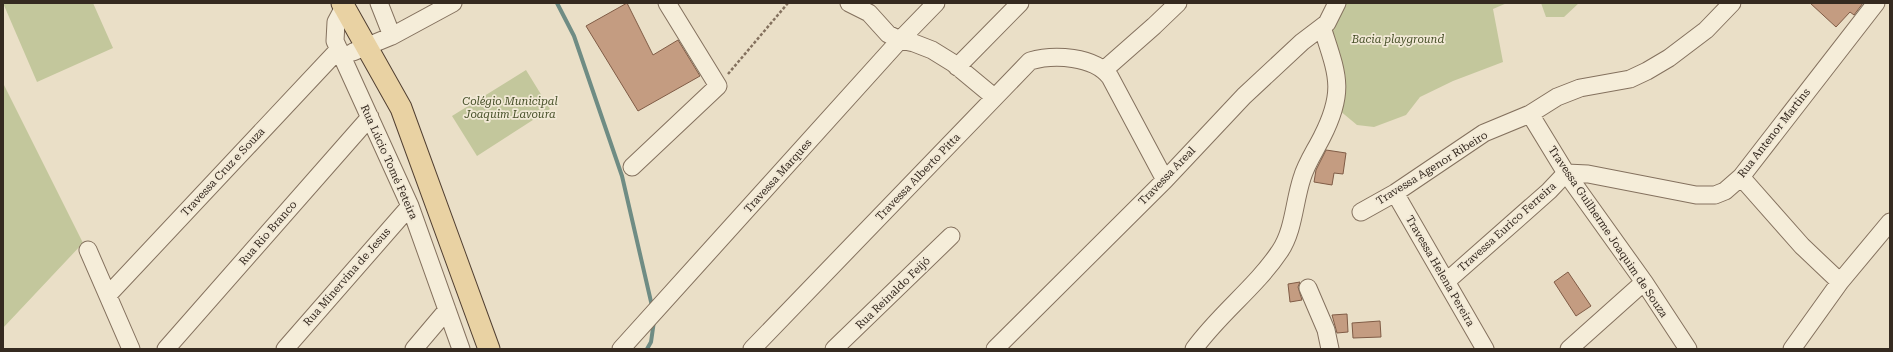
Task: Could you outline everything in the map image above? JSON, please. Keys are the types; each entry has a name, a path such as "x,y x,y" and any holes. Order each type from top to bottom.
{"main road":[{"name":"Rua Lúcio Tomé Feteira","path":"338,9 353,49 360,60 379,70 401,108 489,349"}],"street":[{"path":"379,3 392,36"},
{"path":"353,49 392,36 453,3"},
{"path":"632,167 718,86 667,3"},
{"path":"849,3 869,13 888,34 900,40 914,43 932,50 957,67 994,97"},
{"name":"Travessa Marques","path":"621,349 900,40 936,3"},
{"path":"957,67 1020,3"},
{"path":"1165,180 1110,77 1104,70 1178,3"},
{"name":"Travessa Areal","path":"995,349 1165,180 1244,96 1302,42 1327,23 1338,3"},
{"name":"Travessa Agenor Ribeiro","path":"1361,212 1395,193 1484,133 1530,114 1557,97 1580,88 1630,79 1647,71 1669,58 1706,30 1732,3"},
{"name":"Rua Antenor Martins","path":"1566,173 1588,174 1619,179 1696,194 1715,195 1720,193 1734,184 1741,177 1876,3"},
{"path":"1194,349 1263,272 1280,250 1289,230 1302,177 1334,110 1337,97 1337,78 1322,27"},
{"name":"Rua Lúcio Tomé Feteira","path":"353,49 370,117 410,206 461,349"},
{"name":"Travessa Cruz e Souza","path":"108,295 353,49"},
{"name":"Travessa Alberto Pitta","path":"752,349 1030,61 1041,57 1069,59 1091,63 1104,70"},
{"name":"Travessa Guilherme Joaquim de Souza","path":"1530,114 1566,173 1644,282 1682,347"},
{"name":"Rua Rio Branco","path":"166,349 370,117"},
{"name":"Travessa Eurico Ferreira","path":"1447,281 1549,191 1566,173"},
{"path":"1741,177 1802,246 1840,282"},
{"name":"Travessa Helena Pereira","path":"1395,193 1485,349"},
{"name":"Rua Minervina de Jesus","path":"285,349 410,206"},
{"path":"1792,349 1840,282 1890,222"},
{"name":"Rua Reinaldo Feijó","path":"834,349 951,236"},
{"path":"88,250 131,349"},
{"path":"1569,349 1644,282"},
{"path":"1308,288 1326,330 1330,349"},
{"path":"414,349 447,310"}],"path":[{"path":"718,86 788,3"}],"green space":[{"path":"3,3 93,3 113,48 37,82"},
{"name":"Bacia playground","path":"1345,3 1507,3 1493,9 1503,62 1453,81 1420,97 1406,115 1374,127 1357,125 1339,110 1327,23"},
{"path":"1541,3 1579,3 1564,17 1546,17"},
{"name":"Colégio Municipal Joaquim Lavoura","path":"526,70 550,109 477,156 452,116"},
{"path":"3,83 83,243 3,328"}],"building":[{"path":"627,3 653,55 678,40 700,76 638,111 586,26"},
{"path":"1810,3 1863,3 1854,15 1850,12 1836,27"},
{"path":"1326,150 1346,153 1343,174 1334,173 1332,185 1314,182 1316,170"},
{"path":"1568,272 1591,306 1576,316 1554,282"},
{"path":"1300,282 1298,287 1302,300 1290,302 1288,284"},
{"path":"1347,314 1348,332 1337,333 1332,315"},
{"path":"1380,321 1381,337 1353,338 1352,323"}],"waterway":[{"path":"557,3 574,36 622,176 652,306"},
{"path":"647,349 651,342 654,321"}]}
